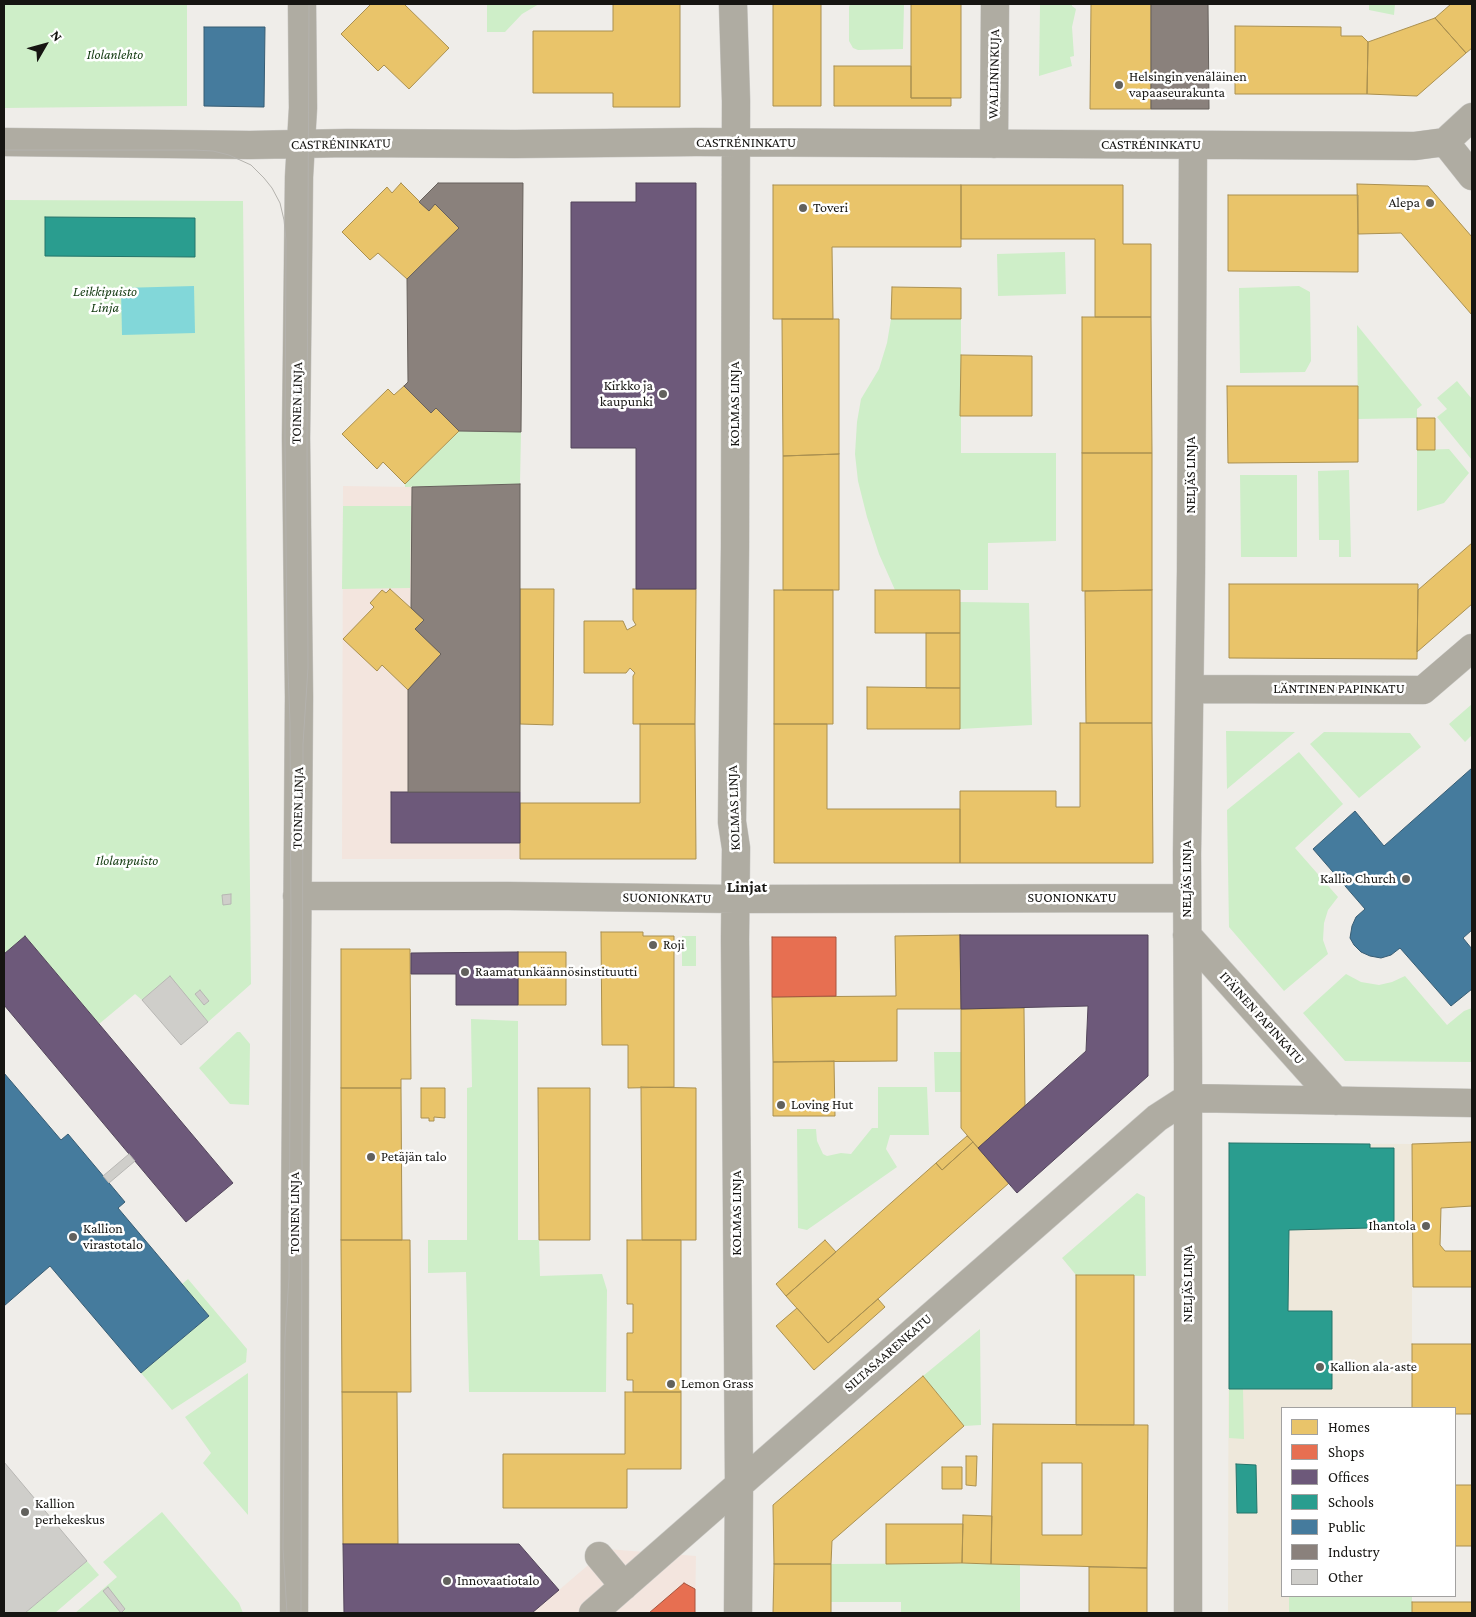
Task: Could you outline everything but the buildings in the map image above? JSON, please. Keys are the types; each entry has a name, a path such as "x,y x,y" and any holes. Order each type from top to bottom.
{"street":[{"name":"TOINEN LINJA","path":"294,1613 294,1321 299,697 296,438 303,108 302,4"},
{"name":"KOLMAS LINJA","path":"733,4 736,143 732,822 736,848 740,1484 738,1613"},
{"name":"WALLININKUJA","path":"994,144 995,4"},
{"path":"1472,117 1445,142 1472,176"},
{"name":"CASTRÉNINKATU","path":"4,142 250,145 736,143 1193,146 1415,146 1445,142"},
{"name":"NELJÄS LINJA","path":"1188,1613 1187,898 1193,146"},
{"name":"LÄNTINEN PAPINKATU","path":"1190,688 1424,690 1472,648"},
{"name":"SUONIONKATU","path":"297,896 1187,898"},
{"name":"ITÄINEN PAPINKATU","path":"1187,934 1336,1101"},
{"path":"1188,1098 1472,1103"},
{"name":"SILTASAARENKATU","path":"610,1599 1157,1118 1188,1098"},
{"path":"592,1562 610,1599"}],"shaded area":[{"path":"520,484 520,859 342,859 343,486 412,487"},
{"name":"Kallion ala-aste","path":"1229,1143 1412,1144 1412,1407 1281,1407 1281,1597 1412,1597 1412,1613 1228,1613"},
{"name":"Innovaatiotalo","path":"343,1544 519,1544 559,1590 607,1549 696,1556 695,1613 344,1613"}],"green space":[{"name":"Ilolanlehto","path":"4,4 187,4 187,106 4,108"},
{"path":"487,4 539,4 522,14 505,32 487,32"},
{"path":"850,4 904,4 903,49 858,50 853,48 849,41"},
{"path":"1040,4 1072,4 1076,9 1072,27 1074,56 1070,57 1072,66 1039,76"},
{"path":"1369,4 1395,4 1394,15 1369,10"},
{"name":"Ilolanpuisto","path":"4,200 243,201 251,984 208,1022 170,977 142,1000 135,994 99,1024 25,936 4,954"},
{"path":"1065,252 1066,294 998,296 997,254"},
{"path":"1299,286 1310,292 1311,361 1305,372 1240,373 1239,288"},
{"path":"891,319 961,319 961,453 1056,453 1056,541 988,543 988,590 895,590 879,554 858,481 855,454 861,399 879,369 887,343"},
{"path":"1357,325 1422,405 1417,409 1417,418 1358,419"},
{"path":"1457,381 1472,399 1472,460 1437,417 1447,409 1437,398"},
{"path":"459,431 521,432 520,484 405,487 405,484"},
{"path":"1449,449 1469,473 1444,503 1417,511 1417,450"},
{"path":"1349,470 1351,557 1339,557 1339,540 1319,540 1318,471"},
{"path":"1240,475 1297,475 1297,557 1241,557"},
{"path":"343,506 411,506 410,588 342,589"},
{"path":"960,602 1029,603 1032,725 960,729"},
{"path":"1472,704 1472,735 1465,742 1449,724"},
{"path":"1226,731 1295,732 1227,789"},
{"path":"1324,732 1410,733 1421,747 1359,798 1310,744"},
{"path":"1299,752 1343,804 1295,848 1338,897 1328,910 1324,923 1323,940 1328,954 1284,991 1229,927 1227,810"},
{"path":"682,936 696,936 696,966 682,966"},
{"path":"1346,974 1361,982 1379,985 1405,976 1447,1025 1464,1011 1472,1008 1472,1062 1345,1061 1303,1013"},
{"path":"471,1019 518,1021 518,1240 539,1240 540,1276 602,1274 607,1290 606,1392 469,1392 466,1272 428,1273 428,1240 467,1240 467,1088 472,1087"},
{"path":"237,1032 240,1032 250,1044 249,1105 230,1104 199,1068"},
{"path":"934,1052 961,1052 961,1092 935,1092"},
{"path":"878,1087 927,1087 929,1135 890,1135 886,1149 897,1167 807,1230 798,1228 797,1129 816,1129 817,1141 823,1154 827,1156 841,1153 851,1154 872,1128 878,1128"},
{"path":"1137,1193 1145,1197 1146,1276 1076,1275 1062,1258"},
{"path":"188,1279 247,1349 246,1362 172,1410 141,1373 209,1316 182,1284"},
{"path":"980,1329 981,1425 964,1426 923,1376"},
{"path":"248,1373 248,1515 203,1463 211,1453 185,1417"},
{"path":"1229,1389 1243,1389 1244,1439 1229,1438"},
{"path":"162,1512 239,1603 243,1613 75,1613 117,1577 103,1562"},
{"path":"87,1561 99,1575 55,1613 25,1613"},
{"path":"1020,1563 1020,1613 901,1613 901,1602 831,1602 831,1564"},
{"path":"1289,1597 1412,1597 1412,1613 1289,1613"}],"water":[{"path":"194,286 195,333 122,335 121,288"}],"tram line":[{"path":"301,1613 303,744 308,668 309,4"},
{"path":"4,150 213,151 229,155 251,165 272,188 280,203 284,220 286,240 285,438 287,645 290,722 291,928 289,1278 285,1337 283,1548 287,1613"}],"place":[{"name":"Helsingin venäläinen vapaaseurakunta","path":"1119,85"},
{"name":"Alepa","path":"1430,203"},
{"name":"Toveri","path":"803,208"},
{"name":"Kirkko ja kaupunki","path":"663,394"},
{"name":"Kallio Church","path":"1406,879"},
{"name":"Roji","path":"653,945"},
{"name":"Raamatunkäännösinstituutti","path":"465,972"},
{"name":"Loving Hut","path":"781,1105"},
{"name":"Petäjän talo","path":"371,1157"},
{"name":"Ihantola","path":"1426,1226"},
{"name":"Kallion virastotalo","path":"73,1237"},
{"name":"Kallion ala-aste","path":"1320,1367"},
{"name":"Lemon Grass","path":"671,1384"},
{"name":"Kallion perhekeskus","path":"25,1512"},
{"name":"Innovaatiotalo","path":"447,1581"}],"district":[{"name":"Linjat","path":"747,887"}],"park label":[{"name":"Leikkipuisto Linja","path":"105,300"}]}
